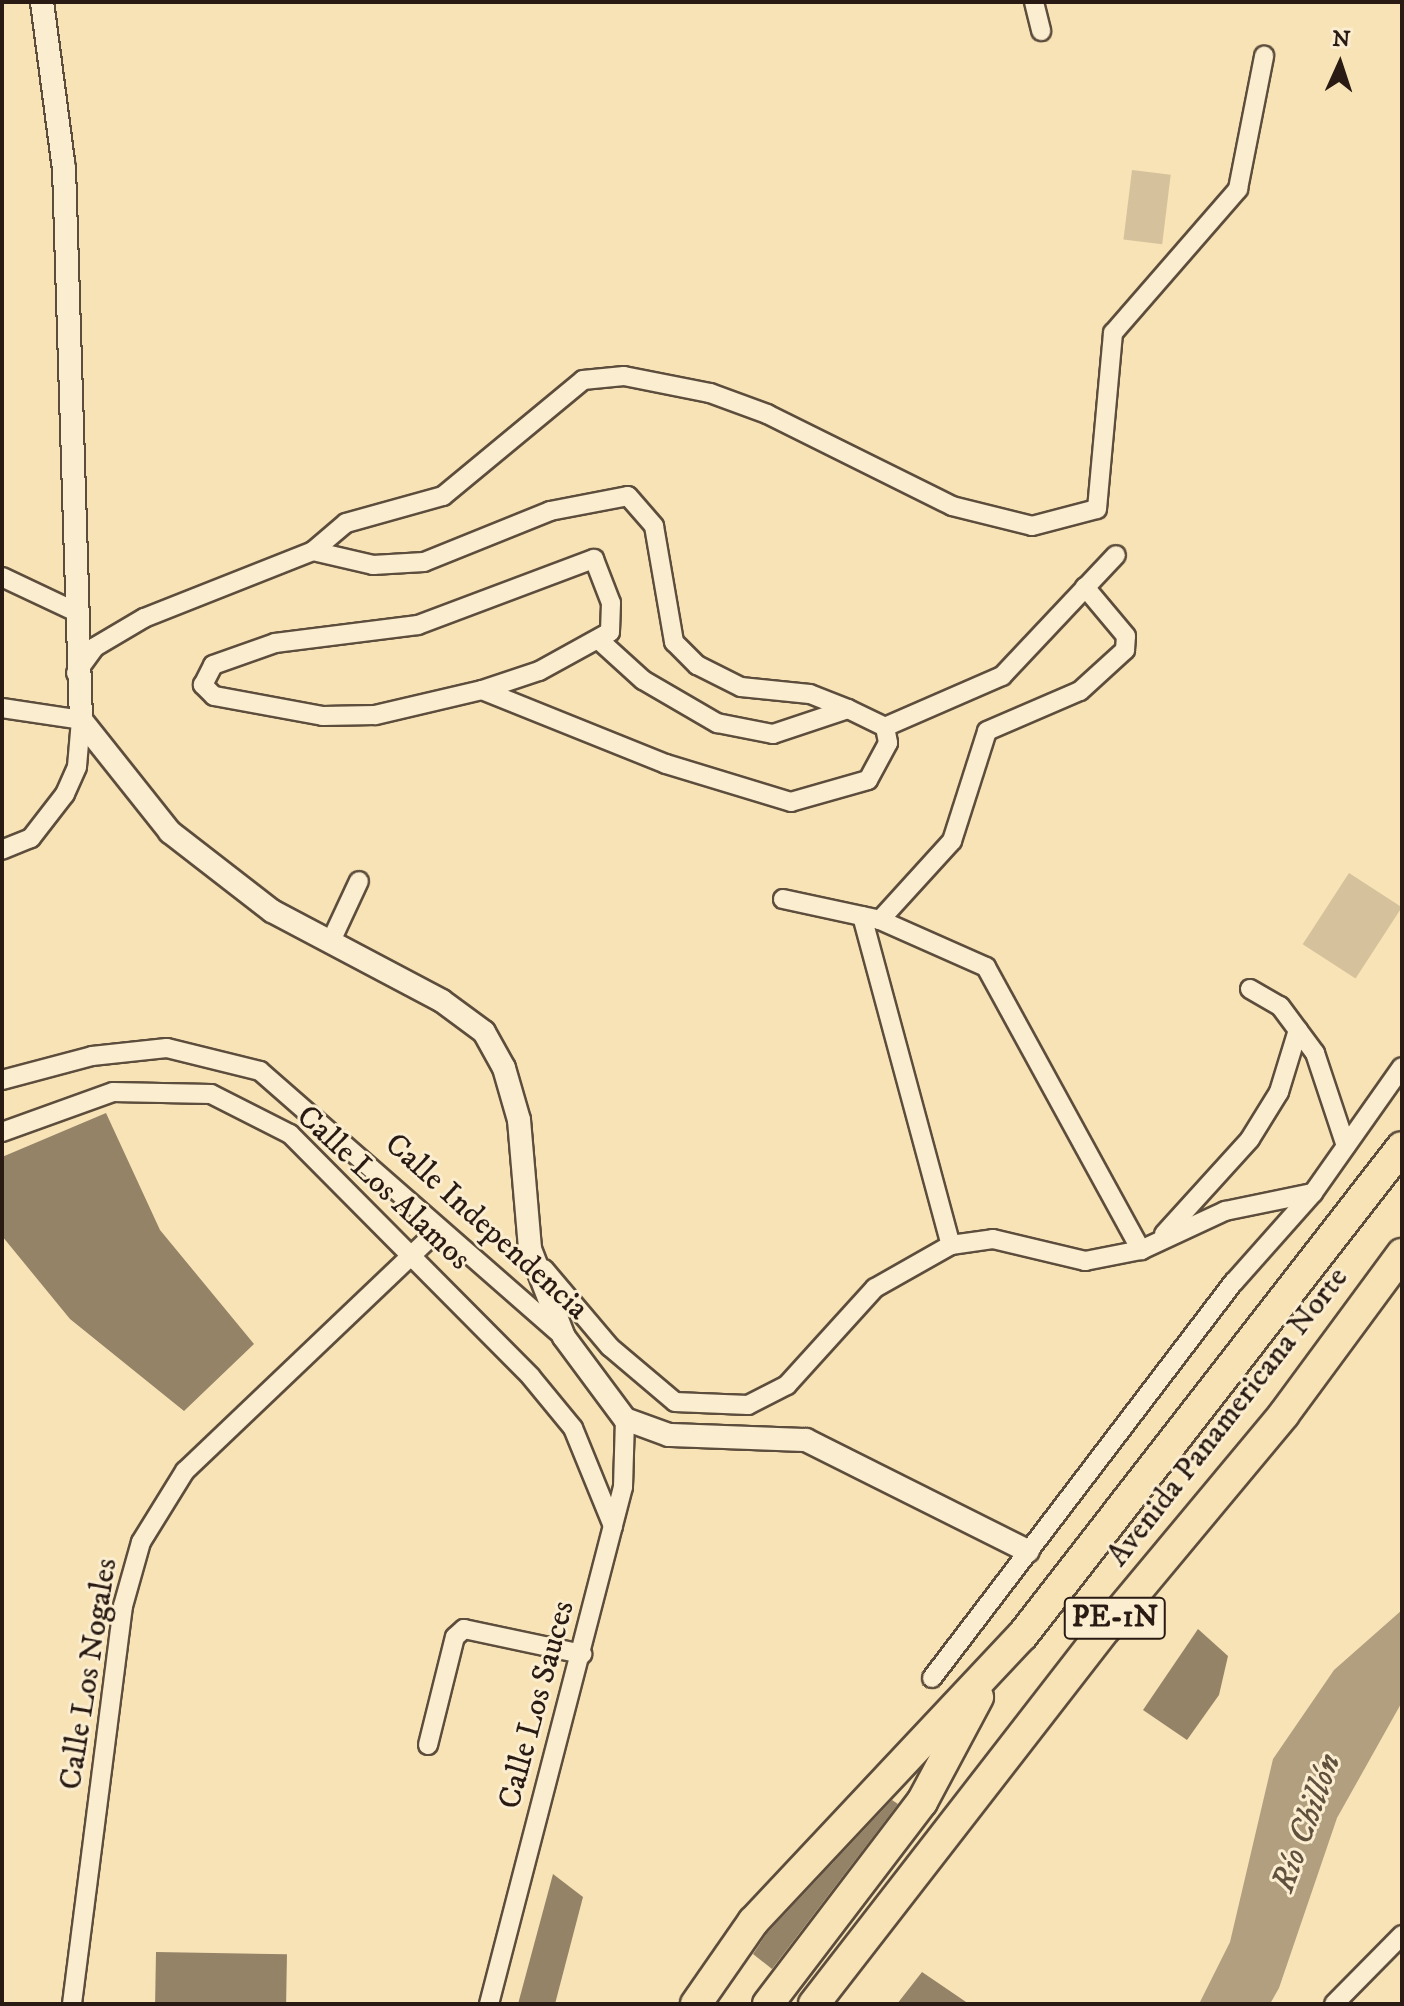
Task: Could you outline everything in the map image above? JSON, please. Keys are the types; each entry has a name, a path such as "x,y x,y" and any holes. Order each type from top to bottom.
{"highway":[{"name":"Avenida Panamericana Norte","path":"696,2004 753,1922 996,1664 1402,1147"},
{"name":"Avenida Panamericana Norte","path":"814,2004 1106,1628 1284,1414 1402,1254"},
{"name":"Avenida Panamericana Norte","path":"768,2004 922,1802 996,1664"}],"street":[{"path":"2,850 31,838 58,805 77,767 81,720 74,611 72,318 64,168 42,2"},
{"path":"1034,2 1041,31"},
{"path":"76,673 95,647 144,618 313,551 346,523 443,496 583,380 624,376 767,414 952,506 1032,526 1097,509 1113,333 1238,189 1264,56"},
{"path":"313,551 373,565 424,562 550,511 628,496 654,526 674,642 697,665 741,687 810,694 885,727 1002,676 1116,555"},
{"path":"594,559 613,619 600,641 482,690 375,715 323,716 214,696 203,685 213,665 275,643 418,625 594,559"},
{"path":"2,577 74,611"},
{"path":"871,918 952,841 987,731 1080,691 1125,650 1126,636 1085,587"},
{"path":"600,641 643,680 717,723 773,734 848,709"},
{"path":"482,690 666,764 791,802 868,780 888,743 885,727"},
{"path":"2,708 81,720 170,832 272,911 331,941 484,1032 504,1068 519,1120 530,1249 564,1337"},
{"path":"331,941 359,881"},
{"path":"783,899 871,918 986,967 1141,1250"},
{"path":"871,918 951,1245"},
{"path":"1250,989 1280,1006 1298,1030 1331,1085 1346,1146"},
{"path":"530,1249 610,1347 661,1392 696,1407 748,1405 787,1385 875,1288 951,1245 993,1239 1085,1261 1141,1250 1164,1234 1250,1139 1279,1092 1298,1030"},
{"name":"Calle Independencia","path":"2,1080 92,1056 167,1048 260,1071 342,1138 436,1232 564,1337 625,1419"},
{"path":"932,1678 1234,1282 1313,1193 1402,1067"},
{"name":"Calle Los Alamos","path":"2,1132 113,1092 211,1094 290,1134 415,1252 573,1428 613,1526"},
{"path":"1164,1234 1225,1211 1313,1193"},
{"name":"Calle Los Nogales","path":"72,2004 123,1606 141,1542 185,1471 436,1232"},
{"path":"625,1419 669,1435 806,1440 1028,1551"},
{"name":"Calle Los Sauces","path":"489,2004 613,1526 625,1419"},
{"path":"428,1745 455,1637 464,1629 582,1654"},
{"path":"1334,2004 1402,1935"}],"shaded area":[{"path":"1132,170 1171,175 1162,244 1123,239"},
{"path":"1349,873 1402,907 1356,979 1303,944"}],"water":[{"name":"Río Chillón","path":"1402,1610 1402,1702 1337,1818 1279,1988 1270,2004 1199,2004 1230,1942 1273,1759 1334,1670"}],"building":[{"path":"106,1113 160,1230 254,1344 184,1411 70,1319 2,1236 2,1157"},
{"path":"1198,1629 1228,1656 1219,1695 1187,1740 1143,1710"},
{"path":"892,1800 898,1804 772,1969 753,1954 767,1933"},
{"path":"553,1874 583,1897 555,2004 518,2004"},
{"path":"156,1952 287,1954 286,2004 155,2004"},
{"path":"922,1972 969,2004 897,2004"}]}
